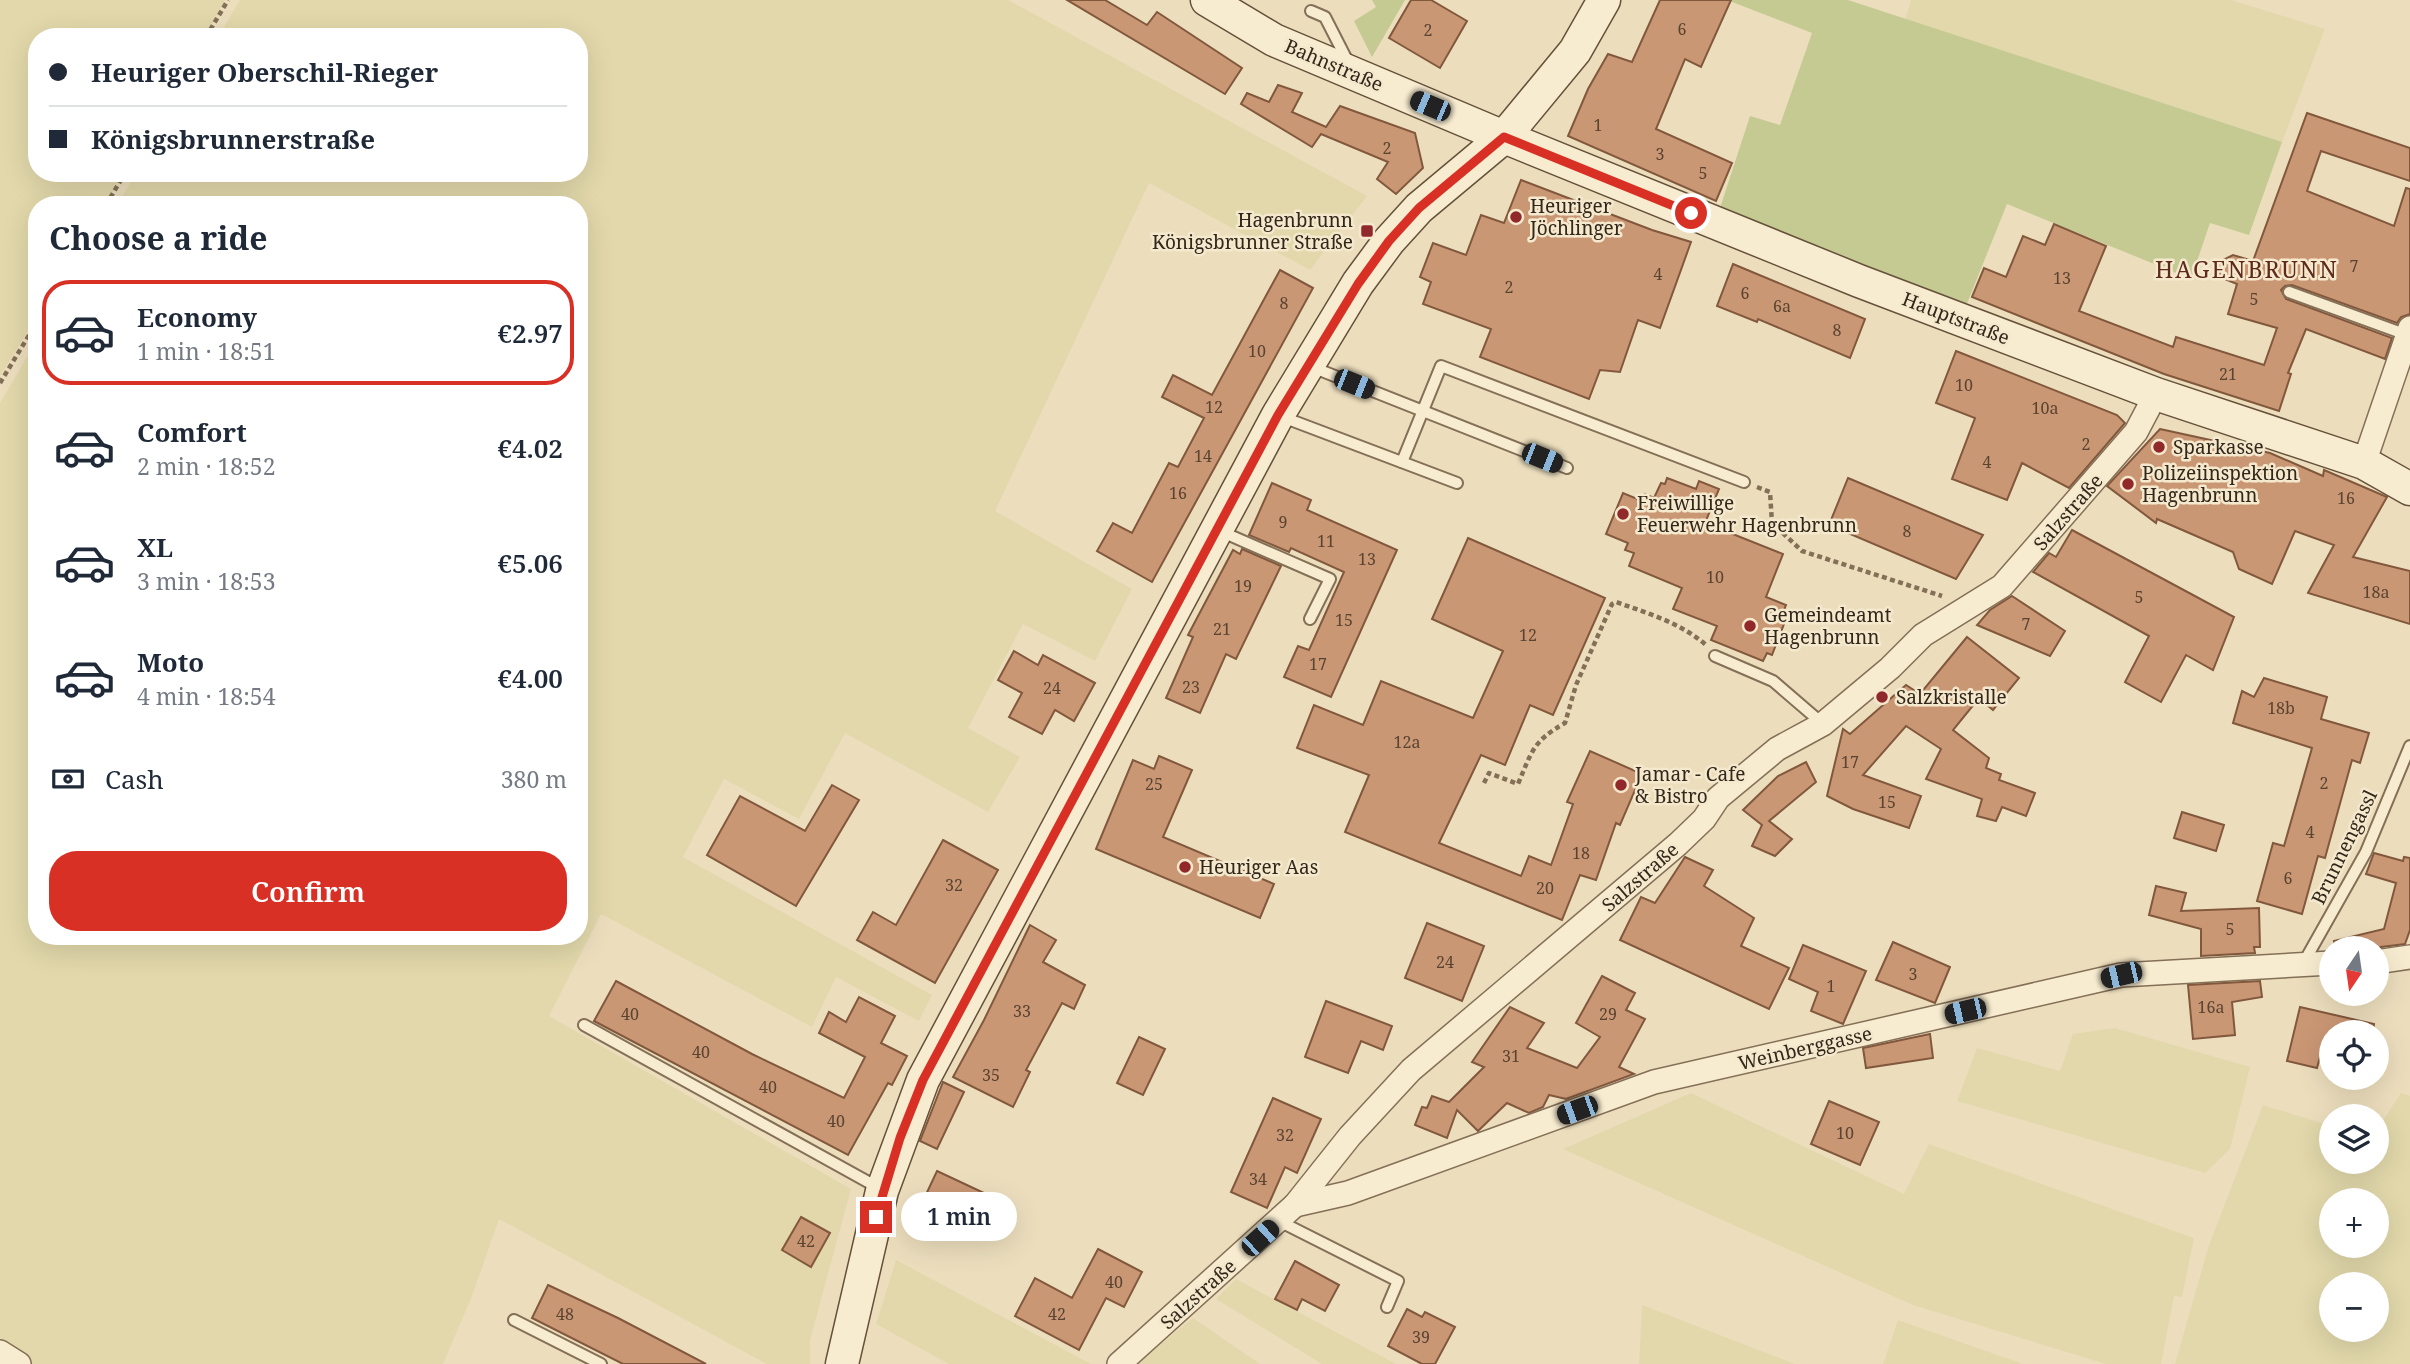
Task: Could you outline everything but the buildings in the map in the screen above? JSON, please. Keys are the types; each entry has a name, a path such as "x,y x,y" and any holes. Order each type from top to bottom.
{"street":[{"name":"Bahnstraße","path":"1207,0 1274,40 1504,137"},
{"path":"842,1364 882,1191 923,1080 1278,415 1358,284 1389,241 1419,208 1504,137 1575,51 1604,0"},
{"name":"Hauptstraße","path":"1504,137 1859,281 2156,394 2364,463 2410,489"},
{"path":"2364,463 2409,332"},
{"name":"Salzstraße","path":"1119,1364 1287,1213 1350,1136 1411,1070 1678,844 1704,819 1718,798 1777,749 1823,724 1890,668 1923,635 2002,586 2136,432 2156,394"},
{"path":"2389,960 2410,957"},
{"name":"Weinberggasse","path":"1287,1213 1654,1082 2121,975 2319,963"},
{"path":"0,1352 19,1364"}],"lane":[{"path":"1311,11 1325,17 1354,74"},
{"path":"2289,292 2409,332"},
{"path":"1308,366 1567,468"},
{"path":"1402,462 1441,366 1744,482"},
{"path":"1278,415 1457,483"},
{"path":"1217,530 1330,579 1310,620"},
{"path":"1716,656 1773,681 1823,724"},
{"name":"Brunnengassl","path":"2304,962 2366,852 2410,746"},
{"path":"584,1025 882,1191"},
{"path":"1287,1213 1398,1281 1387,1307"},
{"path":"514,1320 601,1364"}],"path":[{"path":"211,28 228,0"},
{"path":"0,383 28,337"},
{"path":"1770,492 1772,523 1802,551 1939,593 1958,612"},
{"path":"1485,783 1489,773 1518,784 1535,745 1545,734 1565,723 1576,685 1612,604 1616,602 1667,621 1696,636 1716,656"}],"shaded area":[{"path":"0,0 225,0 209,28 28,28 28,182 119,182 110,196 28,196 28,331 0,376"},
{"path":"240,0 1008,0 1367,196 1310,270 1149,183 995,511 1132,589 1095,661 1023,624 968,728 1020,757 988,812 845,733 799,819 724,779 683,857 932,995 919,1021 836,977 812,1027 601,914 588,940 588,196 122,196 131,182 588,182 588,28 223,28"},
{"path":"1911,0 2231,0 2325,29 2282,142 1905,20"},
{"path":"28,355 28,945 585,945 549,1016 851,1189 810,1340 810,1364 767,1364 499,1219 472,1296 443,1364 33,1364 0,1343 0,403"},
{"path":"2115,1028 2250,1067 2230,1149 2205,1173 1957,1101 1977,1048 2060,1071 2073,1034"},
{"path":"1691,1093 1904,1194 1929,1144 2194,1238 2182,1297 2174,1296 2161,1364 2106,1364 1913,1305 1563,1149"},
{"path":"2401,1093 2410,1096 2410,1364 2175,1364 2209,1245 2263,1105 2319,1122 2319,1174 2389,1174 2389,1112"},
{"path":"896,1260 1091,1364 949,1364 876,1324"},
{"path":"1236,1279 1396,1364 1322,1364 1216,1299"},
{"path":"1642,1305 1795,1364 1639,1364"},
{"path":"1193,1318 1260,1364 1136,1364"},
{"path":"1898,1320 2023,1364 1883,1364"}],"green space":[{"path":"1372,0 1405,0 1372,57 1354,21 1376,7"},
{"path":"1727,0 1848,0 2282,142 2249,235 2210,223 2191,279 2007,204 1966,306 1720,208 1750,116 1780,125 1812,33"}],"place":[{"name":"Heuriger Jöchlinger","path":"1516,217"},
{"name":"Hagenbrunn Königsbrunner Straße","path":"1367,231"},
{"name":"Sparkasse","path":"2159,447"},
{"name":"Polizeiinspektion Hagenbrunn","path":"2128,484"},
{"name":"Freiwillige Feuerwehr Hagenbrunn","path":"1623,514"},
{"name":"Gemeindeamt Hagenbrunn","path":"1750,626"},
{"name":"Salzkristalle","path":"1882,697"},
{"name":"Jamar - Cafe & Bistro","path":"1621,785"},
{"name":"Heuriger Aas","path":"1185,867"}],"district":[{"name":"HAGENBRUNN","path":"2247,269"}],"route":[{"path":"876,1217 900,1138 923,1080 1278,415 1358,284 1389,241 1419,208 1504,137 1691,213"}]}
